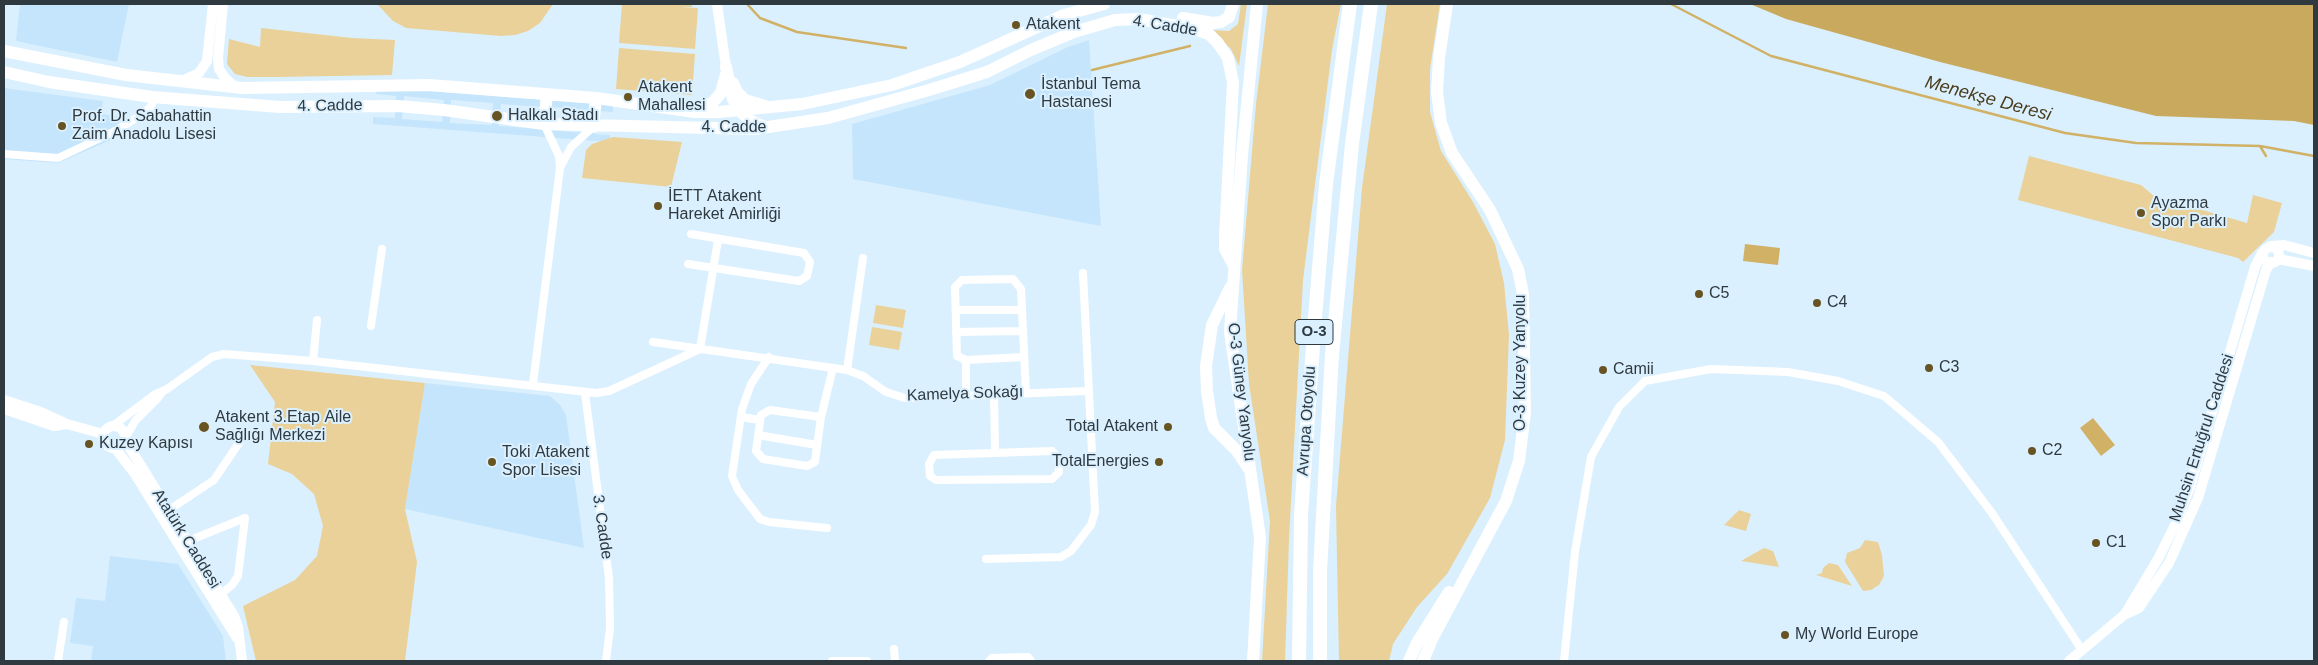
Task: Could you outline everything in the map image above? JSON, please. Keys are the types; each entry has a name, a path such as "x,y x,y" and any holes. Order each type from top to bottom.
{"highway":[{"name":"Avrupa Otoyolu","path":"1299,661 1301,515 1315,318 1326,184 1350,4"},
{"name":"Avrupa Otoyolu","path":"1320,661 1322,525 1332,355 1352,144 1371,4"}],"main road":[{"name":"4. Cadde","path":"4,51 126,75 235,87 429,86 596,98 696,112 740,111 846,96 900,82 960,62 1064,15 1104,4"},
{"path":"1138,19 1170,17 1213,23 1229,17 1233,4"},
{"name":"O-3 Güney Yanyolu","path":"1253,661 1260,557 1258,517 1230,332 1233,264 1248,82 1258,4"},
{"name":"O-3 Kuzey Yanyolu","path":"1422,661 1506,501 1518,461 1525,412 1523,294 1518,269 1490,210 1452,154 1441,123 1437,92 1438,58 1447,4"},
{"name":"4. Cadde","path":"4,72 48,82 152,97 280,107 346,105 408,107 544,124 667,126 710,130 770,128 828,118 929,90 987,72 1064,35 1115,20 1138,19 1196,29 1209,34 1225,52 1230,64 1233,83 1225,249 1233,264"},
{"path":"726,67 737,92 745,100 771,108"},
{"path":"726,67 733,99 740,111 759,125 770,128"},
{"path":"696,112 713,102 721,93 726,67"},
{"path":"544,124 547,94"},
{"path":"593,126 596,98"},
{"path":"1232,283 1212,324 1206,366 1207,391 1210,418 1214,428 1237,451 1252,475"},
{"path":"1409,661 1417,643 1476,550 1488,536"}],"street":[{"path":"182,81 199,73 207,61 213,4"},
{"path":"223,4 218,58 219,68 225,78 235,87"},
{"path":"717,4 726,67"},
{"path":"4,154 58,158 112,132 143,114 152,105 152,97"},
{"path":"533,384 560,168 559,156 544,124"},
{"path":"560,168 571,147 593,126"},
{"path":"688,264 799,281 807,276 810,262 804,254 691,234"},
{"path":"163,391 134,421 121,446 114,448 105,444 103,434 108,427 114,425 154,395 163,391 212,357 224,354 313,361 533,384 585,393 609,392 700,348 718,240"},
{"path":"2314,253 2284,245 2271,246 2262,253 2267,262 2274,260 2314,266"},
{"path":"2271,246 2277,250 2274,260"},
{"path":"371,326 382,250"},
{"name":"Muhsin Ertuğrul Caddesi","path":"2124,615 2158,559 2177,521 2190,487 2255,267 2262,253"},
{"path":"847,370 863,258"},
{"name":"Muhsin Ertuğrul Caddesi","path":"2069,661 2124,615 2139,608 2169,563 2198,498 2266,270 2274,260"},
{"path":"986,559 1060,557 1071,551 1091,525 1096,512 1083,273"},
{"path":"1024,356 966,360 957,356 955,287 962,280 1013,279 1022,289 1026,393"},
{"path":"956,310 1022,310"},
{"path":"313,361 317,320"},
{"path":"956,332 1023,331"},
{"name":"Kamelya Sokağı","path":"653,342 769,357 847,370 863,376 886,392 905,398 994,393 1088,391"},
{"path":"769,357 751,384 741,417 732,476 738,490 760,519 770,522 827,528"},
{"path":"966,360 966,396"},
{"path":"821,417 770,410 761,415 756,451 763,459 807,466 815,462 821,417 833,368"},
{"path":"1564,661 1575,552 1591,457 1619,407 1645,381 1711,369 1788,372 1838,381 1884,396 1938,442 1992,513 2082,650"},
{"name":"3. Cadde","path":"585,393 609,578 610,628 606,661"},
{"path":"994,393 995,452"},
{"path":"4,400 41,412 67,424 103,434"},
{"path":"4,409 54,426 67,424"},
{"path":"741,417 760,420"},
{"path":"114,425 123,430 125,438"},
{"path":"165,513 214,480 245,434"},
{"path":"758,435 817,444"},
{"name":"Atatürk Caddesi","path":"125,438 165,513 239,641"},
{"name":"Atatürk Caddesi","path":"114,448 165,513"},
{"path":"1052,451 1058,457 1059,472 1052,479 936,480 930,476 929,464 934,454 995,452 1052,451"},
{"path":"183,543 245,518 238,576 232,585 221,594"},
{"name":"Atatürk Caddesi","path":"183,543 221,594 234,616 242,661"},
{"path":"58,661 64,622"},
{"path":"894,649 895,661"},
{"path":"989,661 992,658 1028,657 1031,661"},
{"path":"832,661 867,661"}],"shaded area":[{"path":"20,4 129,4 117,62 16,41"},
{"path":"377,4 553,4 540,23 528,31 515,35 501,36 406,28 393,21"},
{"path":"622,4 692,4 692,7 680,7 698,8 695,49 619,43"},
{"path":"1241,4 1247,4 1239,66 1231,49 1211,30 1229,31 1238,24"},
{"path":"1268,4 1341,4 1332,50 1303,280 1289,539 1285,661 1262,661 1270,521 1249,384 1242,270 1256,104"},
{"path":"1387,4 1440,4 1430,69 1430,112 1441,151 1473,202 1495,244 1504,283 1509,335 1505,440 1490,498 1447,574 1417,607 1393,644 1389,661 1339,661 1336,506 1362,188"},
{"path":"1750,4 2314,4 2314,125 2294,121 2156,116 1940,62 1786,19"},
{"path":"261,28 352,38 395,40 392,75 247,77 235,74 227,64 229,39 260,47"},
{"path":"1089,40 1101,226 853,179 852,124 990,85 1068,47"},
{"path":"619,48 695,54 692,95 616,89"},
{"path":"376,87 613,105 613,112 597,111 596,119 607,120 596,126 595,134 610,135 610,142 373,124 373,117 395,118 396,96 376,94","holes":["404,96 444,100 442,122 402,119","451,100 493,103 492,125 450,123","501,104 541,107 539,129 499,126","549,107 589,110 585,125 588,133 547,130"]},
{"name":"Prof. Dr. Sabahattin Zaim Anadolu Lisesi","path":"4,88 103,101 101,114 118,116 122,135 58,163 4,159"},
{"path":"613,137 682,142 671,187 582,178 586,150 592,144"},
{"name":"Ayazma Spor Parkı","path":"2029,156 2141,185 2154,196 2247,223 2253,195 2282,203 2274,232 2243,262 2238,258 2018,200"},
{"path":"1745,244 1780,248 1778,265 1743,261"},
{"path":"876,305 906,310 903,328 873,323"},
{"path":"872,327 902,332 899,350 869,345"},
{"path":"250,365 425,383 405,509 417,562 405,661 256,661 243,606 295,580 317,556 323,526 314,494 292,474 268,464 275,402"},
{"name":"Toki Atakent Spor Lisesi","path":"425,383 550,396 560,405 566,415 584,548 405,509"},
{"path":"2093,418 2115,445 2101,456 2080,428"},
{"path":"1739,510 1751,514 1746,531 1724,525"},
{"path":"1865,540 1878,542 1882,555 1884,576 1879,585 1871,590 1863,591 1845,562 1847,553 1860,548"},
{"path":"1764,548 1773,551 1779,567 1741,561"},
{"path":"110,556 178,564 223,636 226,661 91,661 93,646 70,643 76,598 105,601"},
{"path":"1829,563 1838,565 1852,586 1816,575 1822,573 1823,568"}],"waterway":[{"name":"Menekşe Deresi","path":"747,4 760,18 797,32 906,48"},
{"name":"Menekşe Deresi","path":"1671,4 1771,56 2065,133 2136,143 2260,146 2314,156"},
{"name":"Menekşe Deresi","path":"1092,70 1190,46"},
{"path":"2260,146 2266,156"}],"place":[{"name":"Atakent","path":"1016,25"},
{"name":"İstanbul Tema Hastanesi","path":"1030,94"},
{"name":"Atakent Mahallesi","path":"628,97"},
{"name":"Halkalı Stadı","path":"497,116"},
{"name":"Prof. Dr. Sabahattin Zaim Anadolu Lisesi","path":"62,126"},
{"name":"İETT Atakent Hareket Amirliği","path":"658,206"},
{"name":"Ayazma Spor Parkı","path":"2141,213"},
{"name":"C5","path":"1699,294"},
{"name":"C4","path":"1817,303"},
{"name":"C3","path":"1929,368"},
{"name":"Camii","path":"1603,370"},
{"name":"Atakent 3.Etap Aile Sağlığı Merkezi","path":"204,427"},
{"name":"Total Atakent","path":"1168,427"},
{"name":"Kuzey Kapısı","path":"89,444"},
{"name":"C2","path":"2032,451"},
{"name":"Toki Atakent Spor Lisesi","path":"492,462"},
{"name":"TotalEnergies","path":"1159,462"},
{"name":"C1","path":"2096,543"},
{"name":"My World Europe","path":"1785,635"}]}
